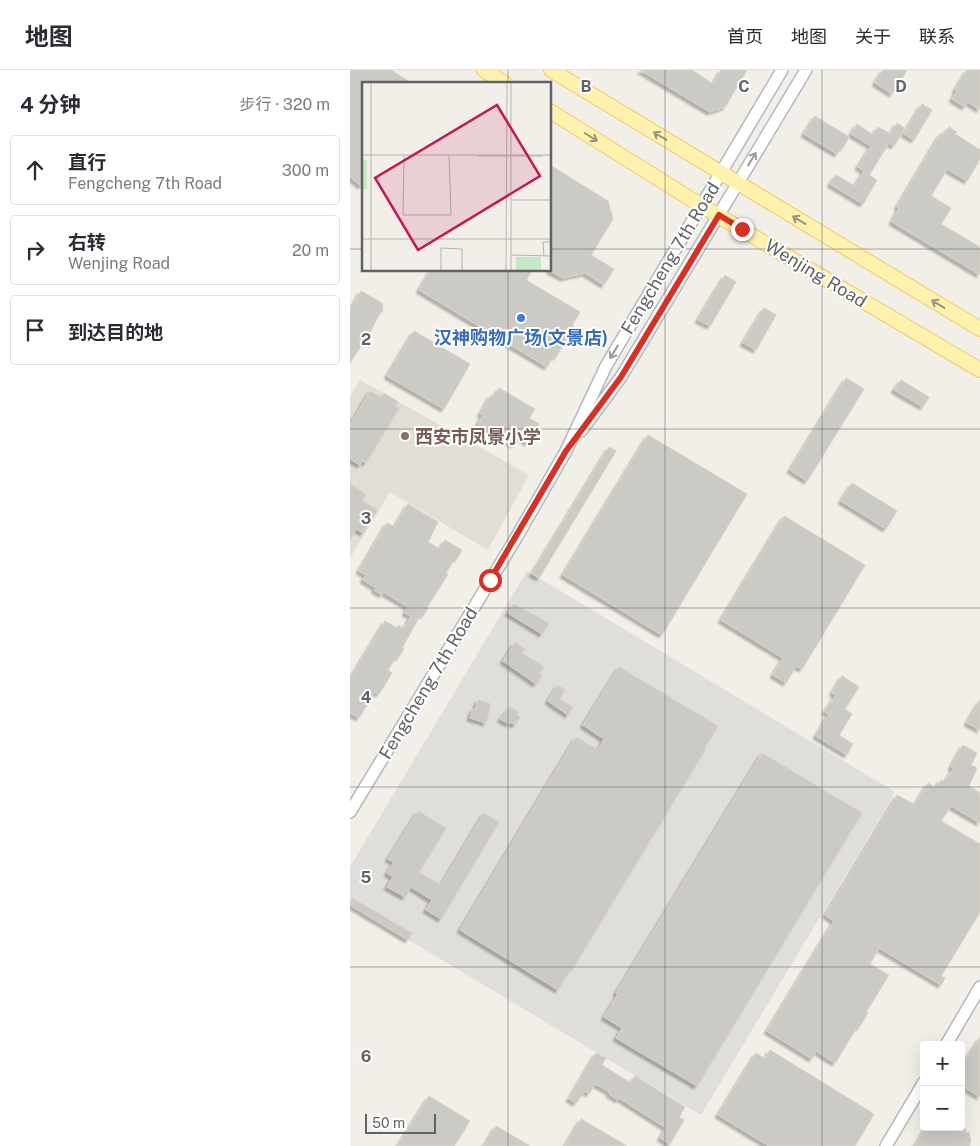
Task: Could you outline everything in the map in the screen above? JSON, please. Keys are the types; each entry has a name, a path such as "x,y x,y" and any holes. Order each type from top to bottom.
{"main road":[{"path":"484,70 503,82"},
{"name":"Wenjing Road","path":"551,70 980,329"},
{"name":"Wenjing Road","path":"551,112 702,206 980,370"}],"street":[{"name":"Fengcheng 7th Road","path":"350,812 516,538 566,451 606,366 782,70"},
{"name":"Fengcheng 7th Road","path":"566,451 621,377 806,70"},
{"path":"948,1041 980,987"},
{"path":"886,1146 922,1086"}],"shaded area":[{"name":"西安市凤景小学","path":"360,380 529,475 488,550 390,492 350,558 350,397"},
{"path":"527,571 895,792 701,1115 350,905 350,867"}],"building":[{"path":"350,70 391,70 410,82 362,82 361,186 350,177"},
{"path":"640,70 692,70 713,84 721,70 747,70 725,107 710,112"},
{"path":"883,70 907,70 892,94 875,83"},
{"path":"967,70 980,70 980,110 968,102 965,107 952,99"},
{"path":"922,104 932,110 914,140 904,134"},
{"path":"815,116 849,137 837,154 804,134"},
{"path":"897,123 905,128 894,146 889,143 869,175 877,180 863,204 830,184 836,175 855,186 864,171 858,167 871,146 851,134 857,124 873,135 878,127 891,134"},
{"path":"949,127 957,132 955,134 980,150 980,159 967,181 947,169 931,196 951,208 941,224 980,247 980,275 892,222 899,208 897,207 941,133 944,135"},
{"name":"汉神购物广场(文景店)","path":"551,166 608,201 613,219 591,255 614,269 604,285 585,273 563,278 550,271"},
{"name":"汉神购物广场(文景店)","path":"430,271 531,271 526,280 580,312 556,357 554,355 547,367 419,290"},
{"path":"725,275 736,282 710,326 698,320"},
{"path":"361,291 382,303 383,311 370,332 365,333 360,341 361,346 350,363 350,311"},
{"path":"764,308 776,315 756,350 743,343"},
{"path":"414,331 470,364 444,409 387,376"},
{"path":"846,378 864,389 807,481 790,470"},
{"path":"901,380 929,397 923,407 894,390"},
{"path":"499,388 535,409 529,418 539,424 528,443 518,437 514,445 478,424 483,415 480,414 491,395 494,397"},
{"path":"370,391 382,398 384,393 398,402 395,406 399,408 366,463 363,461 360,465 350,459 350,425"},
{"path":"648,435 747,494 662,635 563,575"},
{"path":"609,447 616,451 539,578 532,574"},
{"path":"852,483 897,511 886,529 841,501"},
{"path":"350,484 366,494 362,500 377,510 363,533 356,529 350,539"},
{"path":"408,504 438,522 428,542 440,549 445,540 462,550 446,573 448,574 423,616 421,614 402,648 404,649 398,658 396,657 388,670 392,673 379,694 375,692 359,718 350,713 350,679 385,621 397,628 398,625 404,629 411,616 405,613 408,607 383,592 382,595 374,590 376,588 363,580 366,575 359,571 387,523 395,527"},
{"path":"784,516 865,565 802,669 796,666 786,683 773,675 783,658 721,620"},
{"path":"514,604 549,623 542,634 508,613"},
{"path":"515,642 525,649 522,653 544,667 539,674 542,676 536,684 503,661"},
{"path":"619,667 718,726 558,990 460,930 576,737 598,750 604,739 583,725"},
{"path":"842,676 859,687 845,709 852,714 839,735 853,744 847,755 816,736 829,714 825,712 836,695 832,693"},
{"path":"558,685 565,690 559,699 573,707 568,715 548,701"},
{"path":"478,700 491,704 486,723 470,718"},
{"path":"980,700 980,730 967,723"},
{"path":"510,707 519,712 517,715 520,717 515,725 500,719"},
{"path":"963,745 977,753 971,765 977,768 969,786 980,793 980,823 951,806 941,821 980,844 980,912 941,976 945,978 941,985 879,948 870,964 889,975 866,1012 868,1013 859,1028 857,1027 835,1063 816,1051 812,1059 767,1031 834,921 825,915 897,795 915,805 928,783 934,787 937,783 939,785 941,780 945,782 953,769 951,767"},
{"path":"762,753 862,813 697,1086 616,1038 622,1028 604,1017 618,994 616,993"},
{"path":"418,811 446,828 419,872 441,885 484,813 499,822 441,919 426,910 432,900 411,887 405,897 387,887 393,877 387,873 394,862 388,859"},
{"path":"352,898 412,933 408,940 350,905"},
{"path":"980,1037 980,1097 965,1088 965,1061"},
{"path":"770,1050 874,1114 855,1146 769,1146 718,1115 756,1053 765,1059"},
{"path":"596,1053 606,1058 602,1065 631,1083 635,1076 685,1107 679,1117 684,1120 670,1144 660,1138 666,1128 595,1084 589,1094 585,1091 576,1103 569,1099"},
{"path":"429,1096 470,1121 454,1146 398,1146"},
{"path":"581,1119 627,1146 565,1146"},
{"path":"496,1126 530,1146 484,1146"},
{"path":"965,1128 966,1133 969,1132 971,1142 969,1143 970,1146 915,1146 924,1131 965,1131"}],"place":[{"name":"汉神购物广场(文景店)","path":"521,318"},
{"name":"西安市凤景小学","path":"405,436"}],"route":[{"path":"490,580 566,451 621,377 719,215 742,229"}]}
